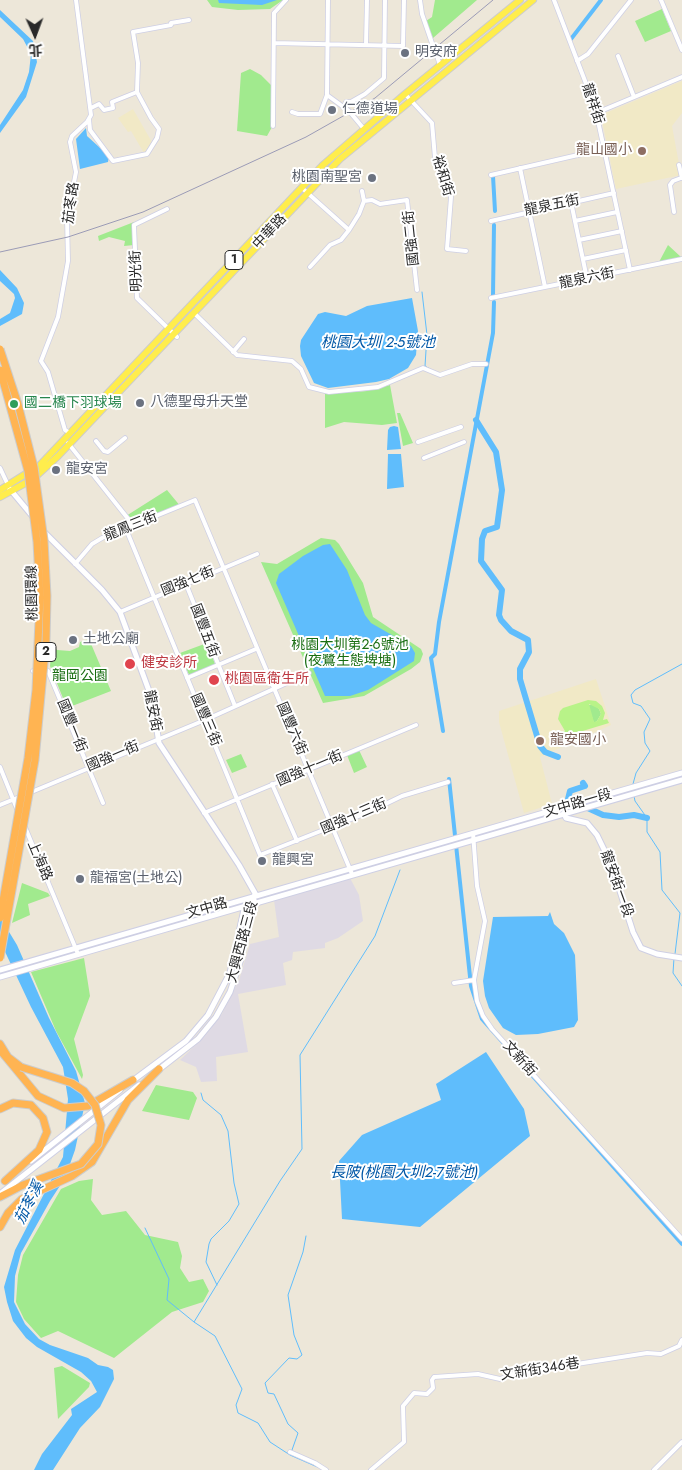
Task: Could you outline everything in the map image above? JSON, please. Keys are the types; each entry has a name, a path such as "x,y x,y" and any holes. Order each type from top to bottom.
{"highway":[{"name":"桃園環線","path":"0,349 18,404 34,467 44,540 46,641 35,760 0,958"},
{"name":"桃園環線","path":"0,370 28,471 37,542 40,597 36,690 28,758 0,918"},
{"path":"0,1044 8,1057 21,1067 72,1083 84,1091 96,1105 101,1124 98,1144 81,1164 23,1185 0,1196"},
{"path":"0,1050 34,1093 59,1107 83,1108 102,1100 133,1080"},
{"path":"0,1227 18,1202 32,1192 72,1176 87,1166 100,1151 128,1100 159,1069"},
{"path":"0,1109 14,1103 31,1105 43,1118 47,1132 39,1150 3,1183"}],"main road":[{"name":"中華路","path":"0,497 33,479 73,435 174,333 191,310 364,128 520,0"},
{"name":"中華路","path":"305,190 369,134 533,0"},
{"name":"中華路","path":"0,490 40,464 67,442"}],"street":[{"path":"76,0 91,108 90,130 113,161 147,154 157,138 159,129 137,92 138,63 133,32 171,25 170,22 189,20"},
{"path":"273,126 274,13 286,0"},
{"path":"292,112 320,114 327,95 328,0"},
{"path":"366,45 367,0"},
{"path":"344,108 346,102 351,102 365,94 384,78 385,0"},
{"path":"274,43 403,46 404,0"},
{"path":"420,0 422,14 433,46"},
{"name":"龍祥街","path":"554,0 596,113 630,270"},
{"path":"577,61 588,54 631,0"},
{"path":"661,0 682,50"},
{"path":"437,56 440,65"},
{"path":"618,56 634,97"},
{"path":"596,113 682,77"},
{"path":"91,108 99,104 104,110 113,108 112,102 137,92"},
{"name":"裕和街","path":"405,94 432,123 435,158 451,197 447,249 466,251"},
{"path":"327,95 344,108 369,134"},
{"name":"茄苳路","path":"73,435 65,430 48,372 40,361 58,317 68,262 67,218 76,172 70,142 72,136 89,119"},
{"path":"491,175 604,149"},
{"path":"674,212 670,185 673,181 682,178 679,165"},
{"path":"520,168 546,287"},
{"path":"305,190 349,230"},
{"path":"310,267 330,245 341,240 360,214 364,200 362,191"},
{"name":"龍泉五街","path":"491,221 614,193"},
{"name":"國強二街","path":"364,200 372,200 380,204 407,200 417,290"},
{"path":"571,202 587,279"},
{"name":"明光街","path":"167,209 137,222 134,227 137,298 174,333"},
{"path":"575,221 617,212"},
{"path":"579,240 622,231"},
{"path":"583,259 626,250"},
{"name":"龍泉六街","path":"491,298 682,258"},
{"path":"191,310 233,352 245,356 292,361 301,370 310,387 329,392 378,387 423,368 440,375 472,364 486,364"},
{"path":"233,352 244,339"},
{"path":"418,442 461,427"},
{"path":"96,442 104,451 108,452 125,438"},
{"path":"67,442 134,525"},
{"path":"424,458 464,442"},
{"path":"0,468 8,485"},
{"name":"龍安街","path":"8,485 46,536 102,590 120,612 152,699 157,738 204,813 240,865 256,895"},
{"name":"龍鳳三街","path":"75,564 92,544 102,538 195,500"},
{"name":"國豐六街","path":"195,500 352,874"},
{"name":"國豐三街","path":"126,529 260,855"},
{"name":"國強七街","path":"120,612 154,596 258,554"},
{"name":"國豐五街","path":"186,584 235,706"},
{"path":"187,678 256,648"},
{"name":"國豐一街","path":"33,671 48,671 87,768"},
{"name":"國強一街","path":"0,805 157,738 205,720 309,672"},
{"name":"國強十一街","path":"204,813 416,725"},
{"name":"上海路","path":"0,767 78,954"},
{"path":"87,768 102,803"},
{"name":"文中路一段","path":"474,840 592,800 682,773"},
{"name":"文中路一段","path":"473,834 564,810 574,812 682,780"},
{"name":"國強十三街","path":"260,855 402,796 448,782"},
{"path":"272,784 297,841"},
{"name":"龍安街一段","path":"564,810 566,818 587,823 597,835 612,866 633,932 641,948 657,954 682,958"},
{"name":"文中路","path":"0,977 352,874 452,843 463,836 473,834"},
{"name":"文新街","path":"473,834 477,886 485,921 472,980 480,1009 492,1029 682,1240"},
{"name":"文中路","path":"452,843 464,843 474,840"},
{"name":"文中路","path":"0,970 350,868 411,855"},
{"name":"大興西路三段","path":"0,1196 198,1039 216,1017 230,992 241,959 256,895"},
{"name":"大興西路三段","path":"3,1183 133,1080 186,1041 208,1015 230,973 245,905 256,895"},
{"path":"18,964 21,970"},
{"path":"454,983 472,980"},
{"name":"文新街346巷","path":"371,1470 404,1442 402,1406 414,1392 427,1394 433,1388 432,1380 434,1376 478,1374 500,1379 522,1372 647,1353 662,1354 679,1346 682,1340"},
{"path":"654,1470 682,1442"},
{"path":"291,1453 326,1470"}],"shaded area":[{"name":"龍山國小","path":"682,81 682,113 672,126 681,175 616,189 601,115"},
{"path":"133,109 153,144 144,153 131,131 128,132 118,118"},
{"name":"龍安國小","path":"596,679 611,725 540,757 552,804 524,813 499,722 499,711"},
{"path":"350,878 359,895 363,921 338,938 325,943 325,948 293,952 292,960 283,963 286,985 238,994 248,1052 216,1057 217,1081 201,1082 196,1067 180,1060 205,1036 222,1014 239,980 250,944 279,937 274,900"}],"green space":[{"path":"207,0 283,0 270,9 238,10 212,7"},
{"path":"435,0 477,0 433,38 426,21 432,17"},
{"path":"662,9 671,31 645,42 635,21"},
{"path":"250,69 261,75 272,86 272,127 267,136 237,131 241,73"},
{"path":"134,222 134,245 124,246 125,241 109,237 99,241 98,236"},
{"path":"668,245 681,257 659,262"},
{"path":"390,385 397,423 382,425 344,422 325,428 325,394 367,391"},
{"path":"397,413 400,413 413,443 403,446"},
{"path":"167,490 181,507 133,525 126,516"},
{"name":"桃園大圳第2-6號池 (夜鷺生態埤塘)","path":"321,538 335,540 339,544 363,583 373,617 421,649 423,654 420,662 411,669 364,696 323,703 261,562 277,564"},
{"name":"龍岡公園","path":"89,639 111,691 67,708 50,666 52,644 57,650 70,651 79,647 80,642"},
{"path":"207,643 215,664 189,675 180,653"},
{"path":"588,700 596,701 602,706 605,713 603,720 607,719 609,723 563,737 561,732 565,731 558,719 563,708","holes":["589,704 599,709 601,714 597,721 594,722"]},
{"path":"588,705 595,705 601,714 594,723"},
{"path":"359,750 367,767 354,773 347,755"},
{"path":"241,754 247,767 232,773 226,760"},
{"path":"22,883 48,893 50,896 28,904 30,915 12,923"},
{"path":"84,958 90,996 74,1039 83,1075 82,1079 56,1031 31,972"},
{"path":"156,1085 193,1092 197,1098 189,1120 142,1111"},
{"path":"93,1179 91,1200 102,1215 126,1211 145,1235 178,1242 182,1256 180,1268 189,1282 203,1279 209,1291 203,1302 172,1312 114,1358 58,1331 41,1338 24,1319 16,1302 18,1275 23,1255 61,1189 79,1181"},
{"path":"62,1366 90,1383 89,1387 58,1419 54,1368"}],"water":[{"path":"218,0 277,0 262,5 219,3"},
{"path":"0,10 33,41 37,62 26,97 0,133 0,125 23,90 29,72 31,54 23,39 0,17"},
{"path":"86,128 87,136 109,156 108,162 80,169 76,139"},
{"path":"0,270 17,288 24,303 22,314 0,326 0,319 10,313 15,298 14,294 0,281"},
{"name":"桃園大圳 2-5號池","path":"412,298 418,331 416,355 408,368 389,379 376,382 328,388 314,383 301,356 300,346 301,340 318,314 325,312 346,316 367,306"},
{"path":"394,426 398,427 401,449 387,450 388,430"},
{"path":"388,454 401,454 404,487 387,489"},
{"name":"桃園大圳第2-6號池 (夜鷺生態埤塘)","path":"330,544 347,570 365,615 371,623 411,646 415,653 414,661 368,690 350,696 325,696 276,583 279,574 303,556 323,545"},
{"path":"550,912 554,924 564,933 575,955 578,1020 574,1027 538,1034 516,1035 503,1028 489,1008 485,996 483,981 493,917 548,916"},
{"path":"0,917 17,945 49,1018 76,1071 85,1103 75,1150 65,1178 21,1253 15,1276 14,1302 25,1324 39,1339 50,1345 88,1358 98,1365 108,1367 113,1370 114,1379 100,1407 80,1428 53,1470 34,1470 42,1454 72,1415 71,1409 97,1392 91,1381 81,1372 37,1347 26,1338 13,1321 7,1302 4,1287 15,1250 63,1157 68,1099 63,1067 31,1007 0,941"},
{"name":"長陂(桃園大圳2-7號池)","path":"486,1052 524,1109 530,1136 420,1227 342,1219 339,1161 362,1135 441,1100 436,1084"}],"waterway":[{"path":"571,39 601,0"},
{"path":"493,176 495,211"},
{"path":"493,295 494,225"},
{"path":"422,292 427,335 425,366 430,369"},
{"path":"443,731 431,658 435,654 439,622 493,333 494,302"},
{"path":"476,420 496,452 502,490 497,527 485,531 482,539 481,561 502,590 499,615 501,620 511,631 528,640 529,652 520,669 520,679 540,746 545,752 558,757"},
{"path":"633,784 636,773 650,751 645,743 644,732 650,719 641,706 633,703 631,695 635,690 682,664"},
{"path":"449,779 471,986 482,1019 682,1244"},
{"path":"583,783 585,786 570,791 568,799 603,815 619,817 634,815 647,818"},
{"path":"634,796 635,801 647,818 647,832 660,852 662,890 680,913 675,954"},
{"path":"322,1469 290,1455 270,1442 258,1423 238,1413 236,1405 242,1389 215,1336 194,1322 280,1181 302,1149 300,1055 375,936 400,870"},
{"path":"674,958 673,973 682,986"},
{"path":"201,1093 203,1100 221,1115 228,1131 234,1183 239,1204 229,1221 211,1239 209,1244 206,1262 217,1285"},
{"path":"145,1228 169,1279 167,1300 194,1322"},
{"path":"292,1450 298,1433 288,1424 274,1394 268,1393 265,1383 289,1358 297,1359 302,1355 294,1335 288,1295 303,1252 306,1236"}],"tunnel":[{"path":"433,46 437,56"}],"railway":[{"path":"0,252 68,237 143,212 306,137 375,98 493,0"}],"place":[{"name":"明安府","path":"405,53"},
{"name":"仁德道場","path":"332,110"},
{"name":"龍山國小","path":"642,151"},
{"name":"桃園南聖宮","path":"372,178"},
{"name":"八德聖母升天堂","path":"140,403"},
{"name":"國二橋下羽球場","path":"14,404"},
{"name":"龍安宮","path":"56,470"},
{"name":"土地公廟","path":"73,640"},
{"name":"健安診所","path":"130,664"},
{"name":"桃園區衛生所","path":"214,680"},
{"name":"龍安國小","path":"540,741"},
{"name":"龍興宮","path":"262,861"},
{"name":"龍福宮(土地公)","path":"80,879"}],"water label":[{"name":"茄苳溪","path":"30,1203"}]}
